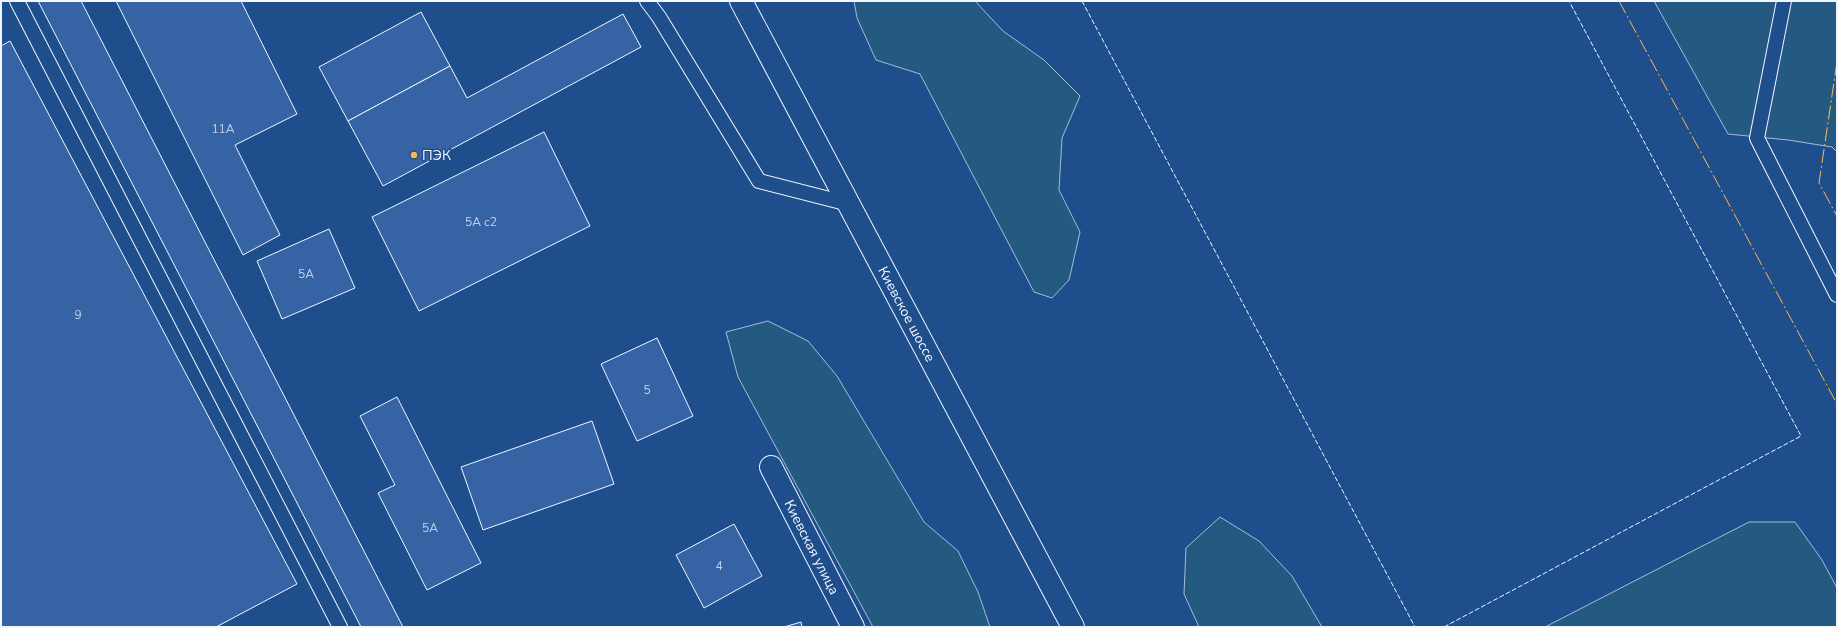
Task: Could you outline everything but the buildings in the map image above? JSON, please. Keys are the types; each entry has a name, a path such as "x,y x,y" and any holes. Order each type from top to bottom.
{"main road":[{"name":"Киевское шоссе","path":"741,1 1073,627"},
{"name":"Киевская улица","path":"771,467 854,627"}],"lane":[{"path":"17,1 340,627"},
{"path":"647,1 659,17 759,181 849,204"},
{"path":"1784,1 1757,138 1837,295"}],"shaded area":[{"path":"854,1 975,1 1003,31 1044,60 1080,96 1062,138 1059,190 1080,232 1069,280 1052,298 1034,292 920,74 876,60 857,18"},
{"path":"1654,1 1837,1 1837,152 1832,147 1788,140 1728,134"},
{"path":"768,321 808,341 837,376 924,522 958,551 978,592 990,627 873,627 738,377 726,332"},
{"path":"1220,517 1259,541 1292,576 1322,627 1199,627 1184,594 1186,548"},
{"path":"1749,522 1795,522 1822,560 1837,588 1837,627 1545,627"}],"fence":[{"path":"1082,1 1415,627"},
{"path":"1444,627 1801,436 1569,1"}],"power":[{"path":"1619,1 1837,404"},
{"path":"1837,62 1819,183 1837,216"}],"place":[{"name":"ПЭК","path":"414,155"}]}
